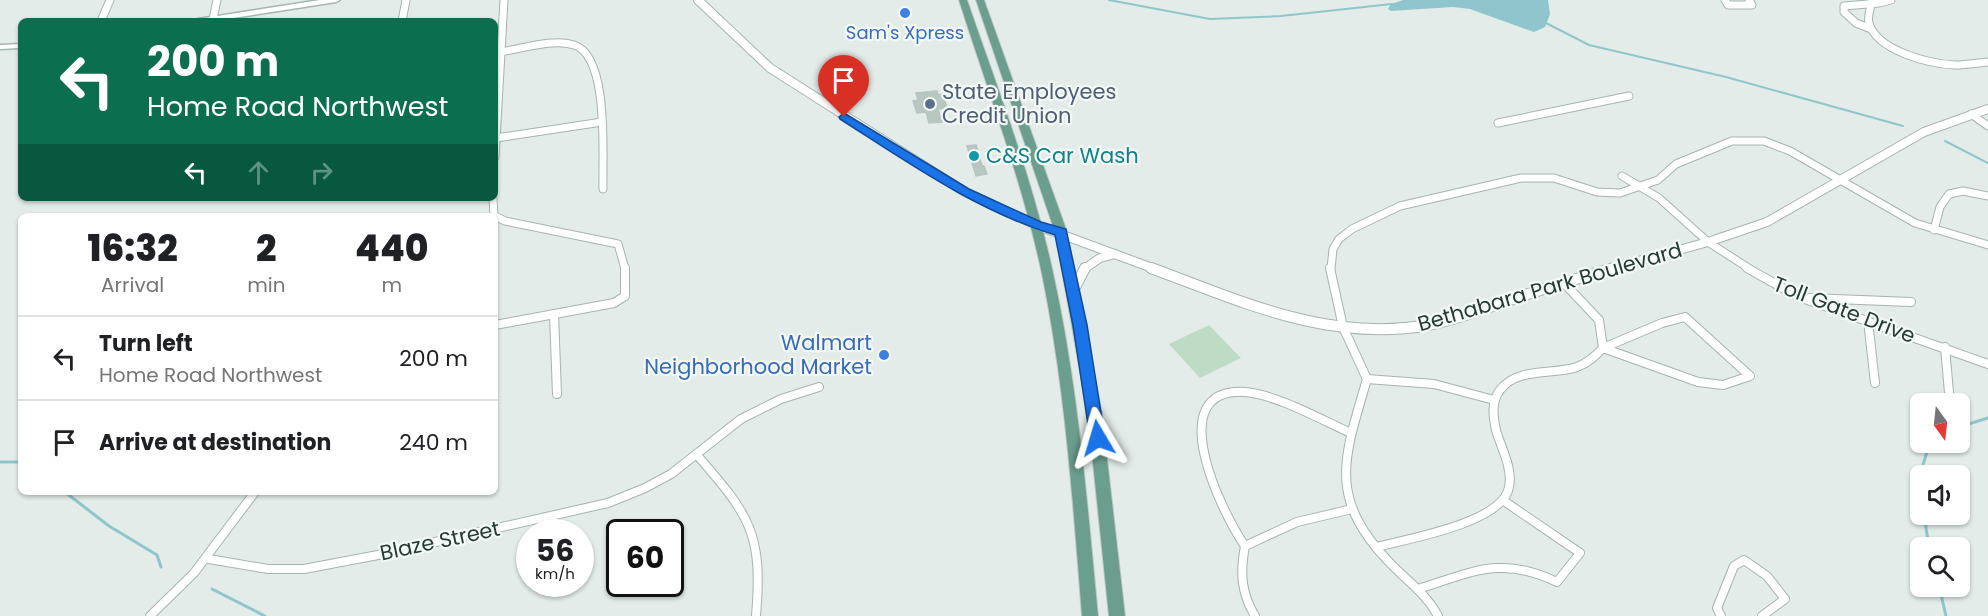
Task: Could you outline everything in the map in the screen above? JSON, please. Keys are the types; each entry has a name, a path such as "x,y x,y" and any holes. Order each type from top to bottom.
{"main road":[{"path":"219,18 336,0"},
{"path":"963,0 1036,225 1063,363 1090,616"},
{"path":"980,0 1061,232 1095,415 1117,616"},
{"path":"0,47 18,46"}],"street":[{"path":"102,18 110,0"},
{"path":"213,18 217,0"},
{"path":"403,18 406,0"},
{"path":"498,95 504,0"},
{"name":"Bethabara Park Boulevard","path":"698,0 770,68 795,86 965,192 1036,225 1061,232 1269,312 1300,321 1343,327 1393,328 1427,325 1563,282 1708,242 1767,222 1924,132 1988,109"},
{"path":"1725,0 1728,5 1752,5 1749,0"},
{"path":"1891,0 1851,2 1843,9 1851,20 1871,29 1890,46 1920,59 1953,65 1988,62"},
{"path":"1871,29 1868,18 1872,2"},
{"path":"500,52 552,44 570,43 579,47 597,72 600,84 603,189"},
{"path":"1498,123 1629,96"},
{"path":"1971,114 1988,126"},
{"path":"498,138 602,122"},
{"path":"1438,616 1429,601 1376,548 1352,508 1345,482 1344,466 1351,433 1367,379 1343,327 1329,266 1333,249 1343,236 1389,210 1521,178 1554,178 1605,193 1627,192 1658,180 1685,159 1723,143 1741,140 1764,141 1779,145 1900,216 1934,230 1988,245"},
{"name":"Toll Gate Drive","path":"1622,177 1668,205 1708,242 1758,276 1799,297 1988,364"},
{"path":"1934,230 1942,199 1948,194 1964,192 1988,196"},
{"path":"498,218 505,221 618,244 625,264 625,296 614,303 498,325"},
{"path":"1073,291 1077,278 1092,260 1099,256 1116,254"},
{"path":"1563,282 1599,320 1603,348"},
{"path":"1799,297 1911,302"},
{"path":"554,314 557,394"},
{"path":"1376,548 1466,521 1487,513 1504,501 1510,487 1509,474 1493,414 1494,400 1499,390 1520,376 1586,364 1603,348 1662,322 1684,317 1750,376 1723,385 1698,382 1603,348"},
{"path":"1868,321 1875,383"},
{"path":"1945,347 1949,393"},
{"path":"1367,379 1434,384 1494,400"},
{"name":"Blaze Street","path":"208,559 268,569 304,569 378,555 608,503 663,479 741,419 781,399 819,387"},
{"path":"1255,616 1246,599 1239,576 1245,546 1224,513 1211,477 1203,431 1203,417 1209,404 1226,394 1247,392 1351,433"},
{"path":"697,455 738,504 755,541 759,576 756,616"},
{"path":"150,616 171,598 208,559 253,495"},
{"path":"1418,589 1494,566 1509,564 1531,568 1557,582 1580,553 1504,501"},
{"path":"1245,546 1280,528 1352,508"},
{"path":"1721,616 1717,608 1734,566 1744,560 1756,566 1773,581 1785,599 1762,616"}],"green space":[{"path":"1209,325 1241,358 1200,378 1169,344"}],"water":[{"path":"1403,0 1548,0 1550,14 1545,27 1534,32 1470,9 1453,7 1391,11 1388,9 1391,4"}],"building":[{"name":"State Employees Credit Union","path":"937,91 938,95 943,94 947,108 938,109 942,122 929,123 926,112 917,113 913,101 918,100 916,93"},
{"name":"C&S Car Wash","path":"976,145 982,166 987,174 976,176 967,146"}],"waterway":[{"path":"1109,0 1210,19 1281,16 1392,4"},
{"path":"1544,22 1589,45 1726,77 1903,126"},
{"path":"1945,141 1988,163"},
{"path":"1970,424 1988,418"},
{"path":"1923,465 1927,453"},
{"path":"0,462 18,462"},
{"path":"69,495 109,526 157,555 161,567"},
{"path":"1926,525 1927,537"},
{"path":"212,589 265,616"},
{"path":"1942,597 1946,616"}],"place":[{"name":"Sam's Xpress","path":"905,13"},
{"name":"State Employees Credit Union","path":"930,104"},
{"name":"C&S Car Wash","path":"974,156"},
{"name":"Walmart Neighborhood Market","path":"884,355"}],"route":[{"path":"844,117 965,192 1036,225 1061,232 1080,325 1098,438"}]}
